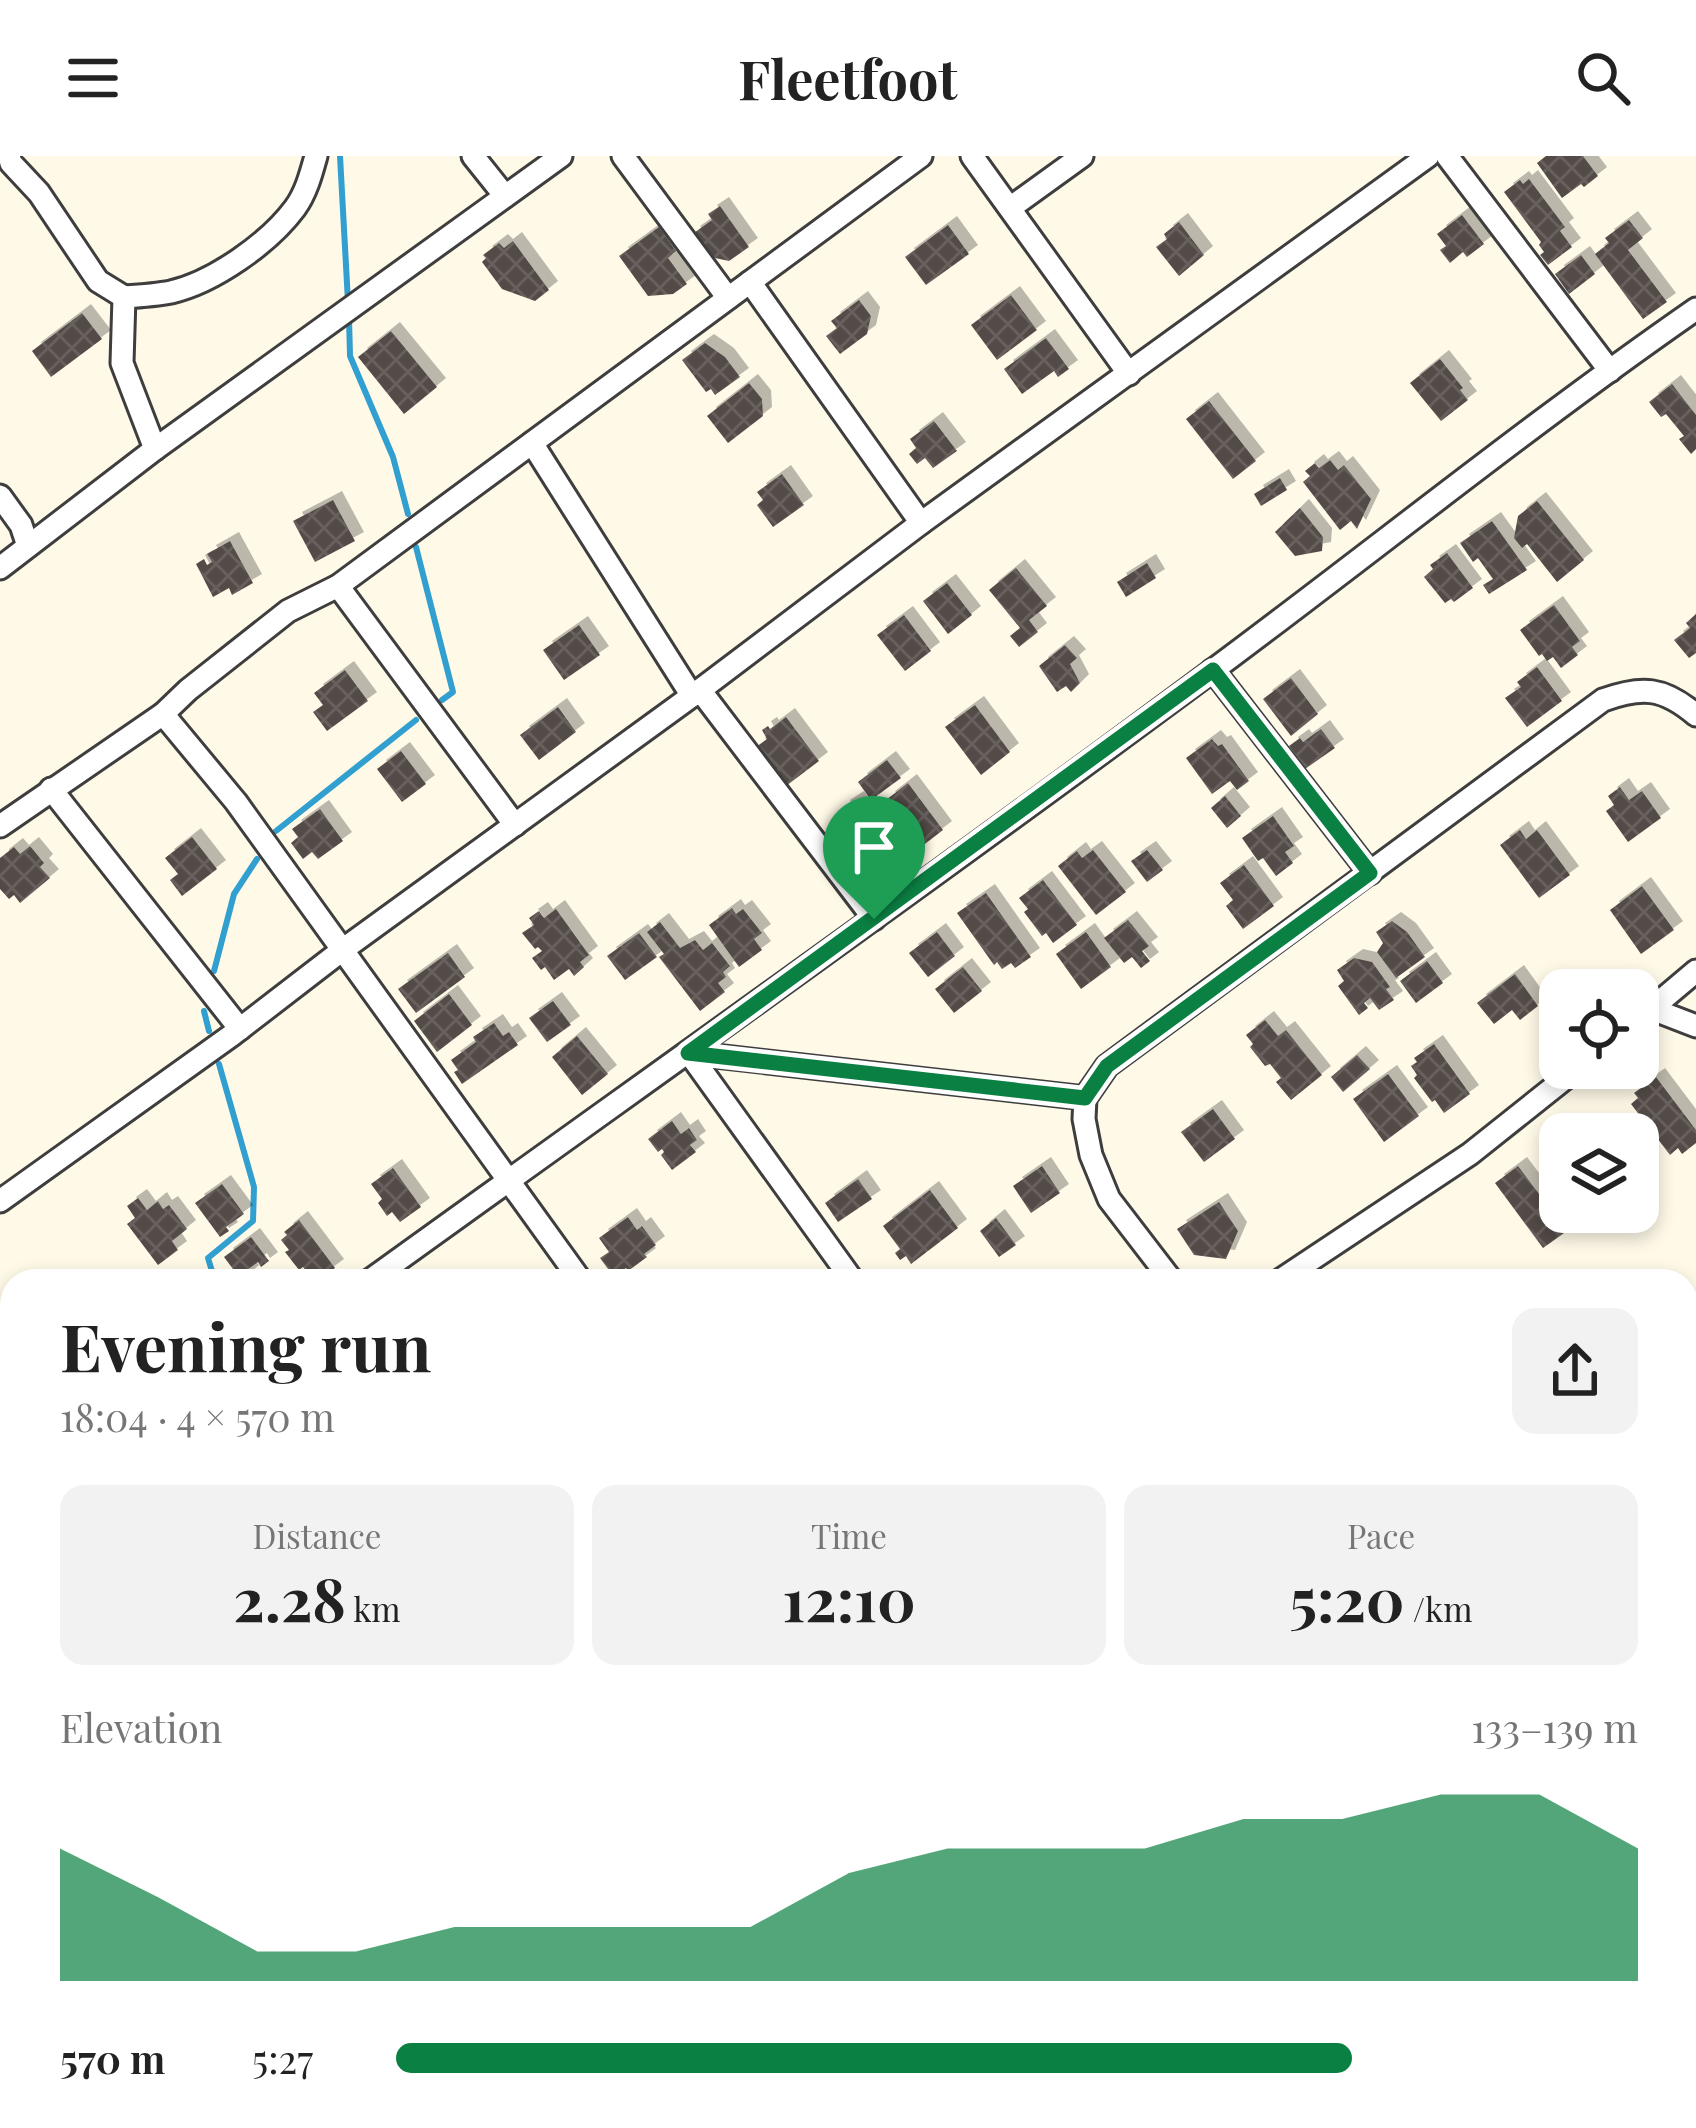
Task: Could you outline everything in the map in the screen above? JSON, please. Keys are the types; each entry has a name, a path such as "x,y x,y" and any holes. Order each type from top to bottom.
{"street":[{"path":"9,156 40,193 98,281 124,297 173,292 243,256 270,236 296,206 316,156"},
{"path":"473,156 505,196"},
{"path":"0,568 155,449 561,156"},
{"path":"623,156 728,298"},
{"path":"0,826 163,714 288,611 338,586 921,156"},
{"path":"972,156 1129,374"},
{"path":"1010,208 1082,156"},
{"path":"0,1201 1428,156"},
{"path":"1448,156 1610,371"},
{"path":"750,282 921,523"},
{"path":"124,297 122,362 155,449"},
{"path":"404,1269 507,1182 874,919 1696,310"},
{"path":"532,443 696,693 874,919"},
{"path":"0,496 21,525 28,546"},
{"path":"338,586 515,825"},
{"path":"1213,670 1370,873"},
{"path":"1163,1269 1117,1211 1099,1179 1084,1119 1085,1098 1107,1066 1604,700 1648,689 1696,715"},
{"path":"163,714 236,802 572,1269"},
{"path":"51,789 240,1029"},
{"path":"1659,1002 1696,971"},
{"path":"1659,1017 1696,1026"},
{"path":"688,1053 1085,1098"},
{"path":"688,1053 844,1269"},
{"path":"1297,1269 1470,1154 1552,1089"}],"building":[{"path":"1546,156 1583,156 1598,176 1562,198 1537,163"},
{"path":"1529,179 1565,227 1560,231 1572,247 1548,265 1540,255 1544,252 1541,242 1504,192"},
{"path":"720,206 749,247 729,261 706,256 691,235 712,220 708,214"},
{"path":"1462,215 1484,244 1450,263 1440,250 1446,246 1437,234"},
{"path":"1629,220 1643,238 1628,250 1667,302 1643,319 1595,254 1609,243 1605,238"},
{"path":"1179,222 1204,255 1179,276 1156,247"},
{"path":"948,225 969,254 926,285 905,257"},
{"path":"659,227 676,251 668,258 687,284 673,294 648,296 619,256"},
{"path":"513,241 549,290 535,301 502,289 482,262 483,255 499,243 504,248"},
{"path":"1581,255 1595,274 1569,294 1555,274"},
{"path":"1011,295 1037,330 997,360 971,325"},
{"path":"859,300 871,316 867,334 840,354 826,336 837,328 831,321"},
{"path":"82,313 102,339 51,377 32,351"},
{"path":"391,331 437,387 404,414 358,357"},
{"path":"1046,338 1069,369 1058,377 1054,371 1022,394 1004,369"},
{"path":"705,343 725,357 740,377 715,395 711,389 706,392 682,360"},
{"path":"1440,359 1468,400 1441,421 1410,383"},
{"path":"749,383 762,399 763,416 728,443 707,416"},
{"path":"1672,384 1696,415 1696,449 1691,454 1679,439 1684,436 1649,402"},
{"path":"1209,401 1256,461 1233,479 1186,419"},
{"path":"934,421 957,451 933,468 925,458 917,464 909,454 916,448 910,439"},
{"path":"1330,460 1338,470 1344,465 1371,499 1357,529 1351,521 1340,530 1303,482 1310,476 1305,471"},
{"path":"782,474 804,505 773,527 757,505 763,500 757,492"},
{"path":"1280,478 1287,490 1261,506 1254,494"},
{"path":"333,500 355,541 315,562 293,521"},
{"path":"1537,501 1584,560 1557,582 1527,544 1522,548 1514,538 1518,516"},
{"path":"1300,508 1323,537 1322,551 1295,556 1275,532"},
{"path":"1492,521 1527,570 1489,594 1483,585 1493,579 1460,543"},
{"path":"230,541 253,583 232,595 229,588 213,597 196,564 204,559 207,565 212,562 207,554"},
{"path":"1447,553 1473,588 1445,603 1424,577 1433,569 1430,565"},
{"path":"1147,563 1156,578 1126,597 1117,582"},
{"path":"1016,568 1047,606 1029,620 1038,632 1019,647 1010,636 1020,628 989,590"},
{"path":"947,583 972,615 948,634 923,601"},
{"path":"1554,605 1580,641 1572,647 1578,655 1561,668 1553,657 1547,661 1539,656 1520,630"},
{"path":"1696,614 1696,653 1689,658 1674,640 1690,628 1686,623"},
{"path":"904,615 931,651 905,671 877,635"},
{"path":"579,625 600,655 564,680 543,650"},
{"path":"1065,645 1077,658 1070,664 1080,683 1071,692 1066,686 1057,692 1039,666"},
{"path":"1537,667 1562,701 1527,727 1505,698"},
{"path":"345,670 368,701 327,731 313,712 323,705 314,693"},
{"path":"1291,678 1318,714 1291,736 1263,699"},
{"path":"975,705 1010,752 981,775 945,727"},
{"path":"558,707 576,732 539,760 520,735"},
{"path":"786,717 819,761 786,786 756,747 767,739 762,730"},
{"path":"1321,729 1335,748 1305,769 1289,746"},
{"path":"1212,739 1222,744 1249,781 1237,790 1230,781 1212,794 1186,758"},
{"path":"401,751 426,784 402,802 377,769"},
{"path":"887,760 901,778 871,800 858,782"},
{"path":"908,783 943,830 921,847 914,837 910,841 890,814 894,811 886,800"},
{"path":"1620,787 1629,800 1642,791 1661,818 1628,842 1606,811 1614,805 1608,796"},
{"path":"1225,796 1241,816 1227,828 1211,808"},
{"path":"855,800 872,823 853,837 839,818 844,814 841,809"},
{"path":"320,809 343,841 318,859 312,852 303,859 291,843 298,837 292,829"},
{"path":"1273,816 1294,846 1285,852 1293,863 1276,876 1242,838"},
{"path":"1520,830 1526,839 1537,830 1570,875 1539,898 1500,845"},
{"path":"192,837 217,869 182,896 170,880 178,874 165,858"},
{"path":"30,846 50,878 20,903 0,889 0,858 14,847 20,854"},
{"path":"1093,850 1126,892 1096,915 1058,866 1077,851 1082,858"},
{"path":"1147,850 1163,870 1147,882 1131,861"},
{"path":"884,860 897,878 877,893 863,874"},
{"path":"1244,865 1274,906 1243,929 1226,906 1233,900 1220,883"},
{"path":"1043,880 1077,925 1053,943 1046,933 1042,936 1019,898"},
{"path":"1642,886 1674,930 1641,954 1610,910"},
{"path":"986,893 1031,957 1015,968 1011,963 1002,969 997,962 994,965 957,913"},
{"path":"732,908 736,914 743,909 762,933 754,939 762,950 739,967 709,925"},
{"path":"556,909 589,955 574,976 569,969 554,980 532,958 542,951 522,933 534,925 529,918 539,911 544,918"},
{"path":"1128,920 1149,946 1142,951 1150,961 1141,968 1132,957 1124,963 1104,938"},
{"path":"1392,921 1407,932 1425,957 1396,978 1377,952 1383,943 1376,932"},
{"path":"660,922 680,948 695,940 703,950 712,943 730,966 718,983 725,992 700,1011 659,957 664,954 647,932"},
{"path":"937,932 955,956 928,977 909,953"},
{"path":"1086,932 1111,967 1081,989 1056,954"},
{"path":"639,933 657,957 625,980 607,956"},
{"path":"448,953 465,977 416,1013 398,989"},
{"path":"1354,958 1372,962 1394,1000 1379,1010 1370,998 1364,1003 1368,1008 1359,1015 1338,986 1344,981 1337,970"},
{"path":"1427,961 1443,983 1416,1003 1400,981"},
{"path":"963,967 982,991 954,1013 935,989"},
{"path":"1515,974 1538,1006 1520,1020 1512,1010 1494,1024 1477,1003"},
{"path":"449,994 472,1025 437,1052 414,1021"},
{"path":"553,1001 571,1025 547,1042 529,1018"},
{"path":"1265,1020 1278,1036 1286,1030 1322,1075 1291,1100 1276,1082 1281,1078 1270,1064 1265,1066 1246,1035"},
{"path":"494,1023 518,1045 462,1084 451,1060"},
{"path":"577,1036 608,1074 582,1095 552,1057"},
{"path":"1434,1044 1470,1094 1444,1113 1414,1078 1417,1075 1411,1066 1417,1062 1414,1058"},
{"path":"1357,1055 1370,1069 1343,1092 1331,1077"},
{"path":"1388,1074 1419,1116 1384,1142 1353,1099"},
{"path":"1659,1081 1696,1130 1696,1143 1682,1154 1678,1148 1670,1155 1659,1141 1659,1113 1638,1113 1631,1104 1638,1098 1634,1093 1659,1089"},
{"path":"1213,1109 1235,1139 1204,1162 1181,1132"},
{"path":"672,1121 681,1134 689,1128 697,1140 690,1145 696,1152 672,1170 662,1149 658,1152 648,1139"},
{"path":"1042,1166 1060,1193 1031,1213 1013,1186"},
{"path":"1518,1166 1539,1194 1539,1233 1564,1233 1543,1248 1495,1183"},
{"path":"393,1168 421,1207 400,1222 392,1212 387,1216 371,1184"},
{"path":"858,1179 872,1199 838,1222 825,1203"},
{"path":"222,1184 244,1214 220,1237 195,1203"},
{"path":"930,1190 958,1228 911,1264 906,1256 900,1260 895,1253 900,1249 883,1226"},
{"path":"138,1198 147,1210 158,1201 163,1209 169,1205 187,1229 172,1241 178,1250 158,1265 127,1224 135,1218 127,1206"},
{"path":"1219,1202 1238,1231 1226,1259 1194,1255 1177,1229"},
{"path":"628,1217 656,1245 631,1269 608,1269 600,1258 609,1252 599,1238"},
{"path":"996,1218 1016,1245 999,1257 980,1231"},
{"path":"299,1220 335,1268 298,1269 285,1252 289,1250 281,1240 287,1235 284,1232"},
{"path":"251,1237 269,1261 261,1267 258,1262 248,1269 233,1269 224,1257"}],"waterway":[{"path":"340,156 348,302"},
{"path":"349,318 350,356 393,457 408,514"},
{"path":"416,547 453,692 442,700"},
{"path":"276,831 416,720"},
{"path":"214,971 234,894 257,859"},
{"path":"204,1011 209,1031"},
{"path":"211,1269 208,1258 253,1221 254,1187 219,1064"}],"route":[{"path":"1213,670 1370,873 1107,1066 1085,1098 688,1053 874,919 1213,670"}]}
